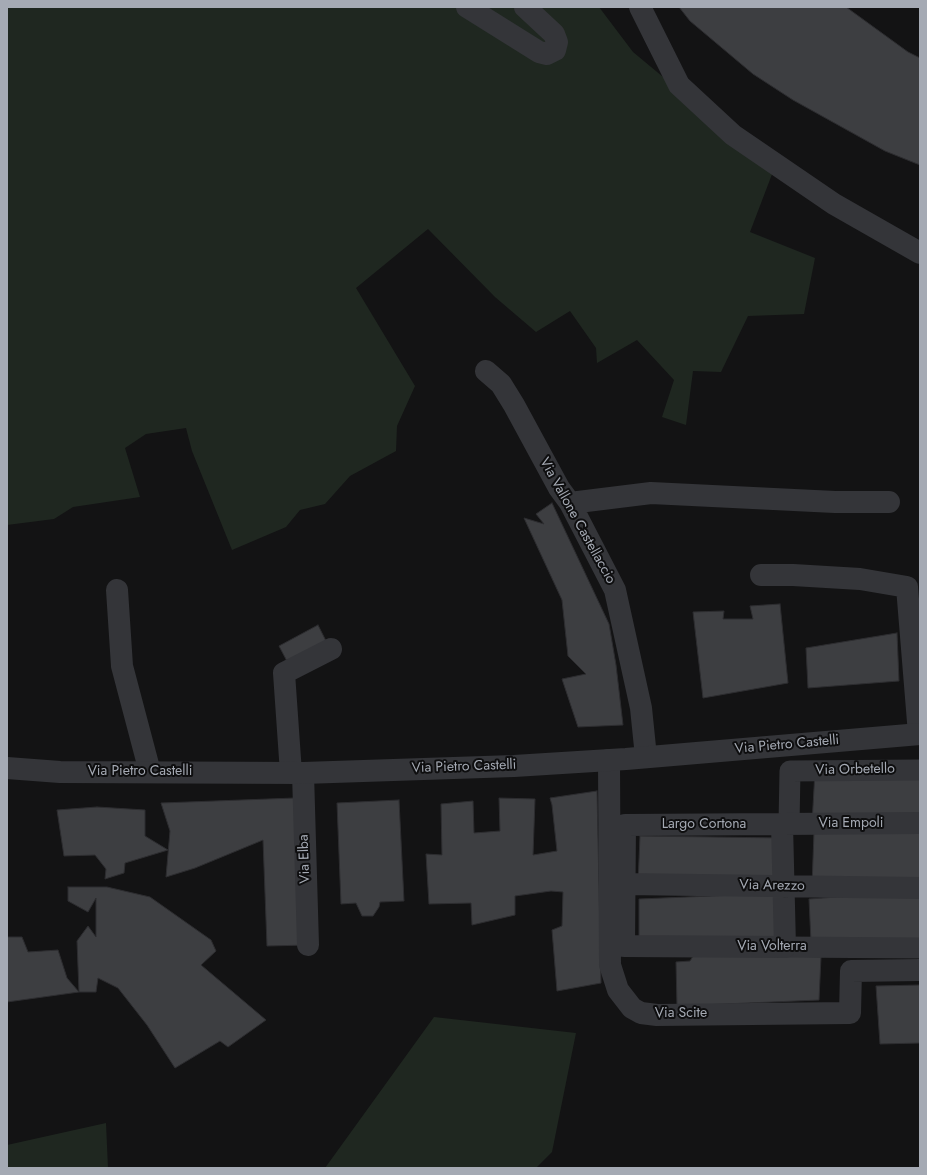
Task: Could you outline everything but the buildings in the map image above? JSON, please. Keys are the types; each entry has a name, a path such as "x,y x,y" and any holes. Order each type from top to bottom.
{"street":[{"path":"468,7 538,52 547,54 554,50 556,42 554,34 525,7"},
{"path":"640,7 679,85 733,135 834,204 920,253"},
{"name":"Via Vallone Castellaccio","path":"486,371 501,384 558,488 570,503 615,590 641,708 646,758"},
{"path":"570,503 651,494 835,502 889,502"},
{"path":"761,575 793,575 860,579 908,587 916,635 919,734"},
{"path":"117,590 122,666 150,772"},
{"name":"Via Elba","path":"308,945 297,773 284,674 331,649"},
{"name":"Via Pietro Castelli","path":"7,768 60,772 297,773 646,758 919,734"},
{"name":"Via Scite","path":"609,760 610,965 618,990 632,1008 642,1013 657,1015 850,1013 851,971 920,970"},
{"name":"Via Orbetello","path":"786,824 790,771 920,770"},
{"name":"Via Empoli","path":"786,824 920,823"},
{"path":"785,947 784,886 786,824"},
{"name":"Largo Cortona","path":"625,884 625,825 786,824"},
{"name":"Via Arezzo","path":"625,884 920,888"},
{"name":"Via Volterra","path":"625,884 624,946 920,948"}],"shaded area":[{"path":"7,7 599,7 633,52 774,169 750,232 815,258 804,314 748,316 721,372 693,371 686,425 662,417 674,380 637,340 597,363 596,348 570,311 536,332 495,297 428,229 356,288 415,386 397,426 396,451 350,476 325,504 300,510 286,527 232,550 192,451 186,428 146,434 125,448 140,497 73,507 54,519 7,525"},
{"path":"434,1017 576,1033 552,1152 536,1168 325,1168"},
{"path":"106,1123 108,1168 7,1168 7,1145"}]}
